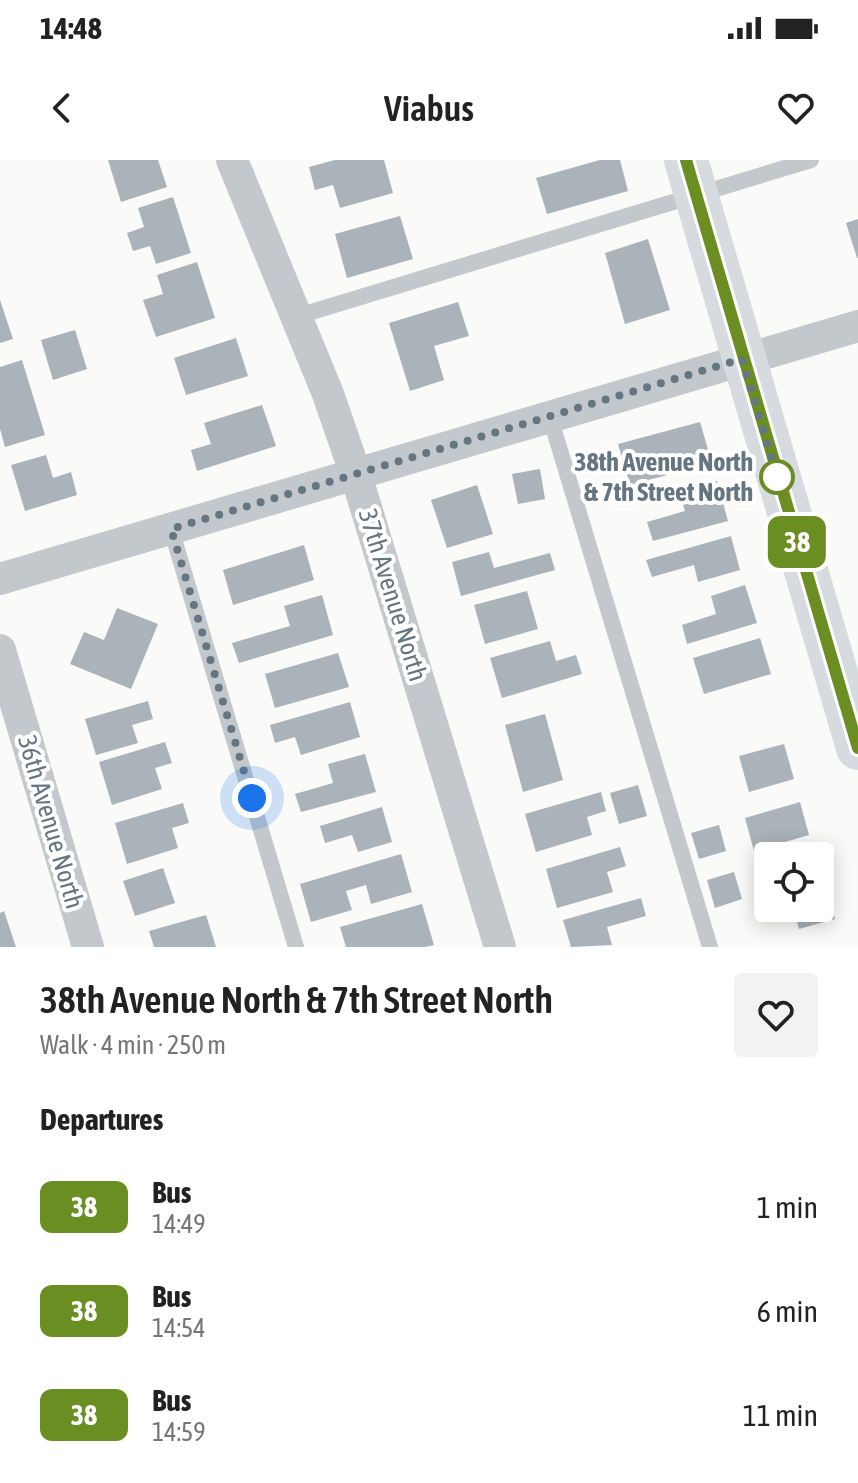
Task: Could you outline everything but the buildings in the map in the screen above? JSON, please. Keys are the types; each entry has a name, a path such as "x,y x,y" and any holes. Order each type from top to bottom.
{"main road":[{"path":"691,178 858,748"}],"street":[{"name":"37th Avenue North","path":"232,160 328,394 356,475 500,947"},
{"path":"0,579 858,326"},
{"name":"36th Avenue North","path":"0,650 88,947"}],"lane":[{"path":"295,317 691,178 811,160"},
{"path":"550,417 710,947"},
{"path":"171,529 296,947"}],"bus line":[{"name":"38","path":"686,160 858,748"}],"place":[{"name":"38th Avenue North & 7th Street North","path":"777,477"}],"route":[{"path":"252,798 171,529 742,359 777,477"}]}
